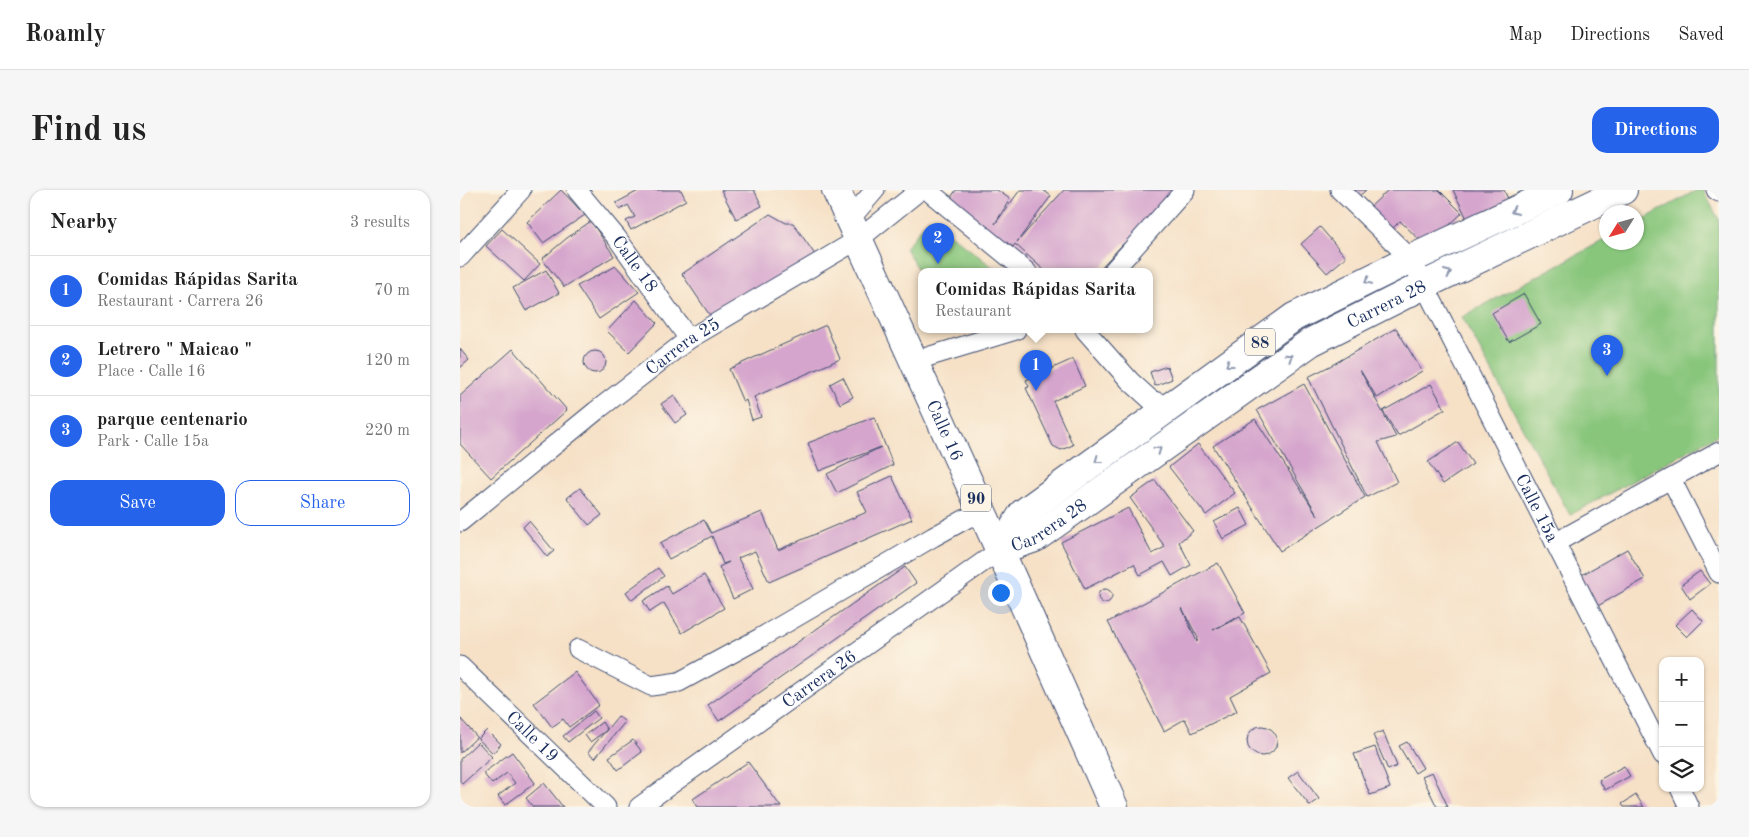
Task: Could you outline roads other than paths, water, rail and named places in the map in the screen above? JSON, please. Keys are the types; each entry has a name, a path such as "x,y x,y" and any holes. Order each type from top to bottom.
{"highway":[{"name":"Calle 16","path":"836,190 982,510 1114,807"},
{"name":"Carrera 28","path":"1000,550 1023,513 1294,318 1412,259 1559,190"},
{"name":"Carrera 28","path":"1000,550 1035,538 1310,342 1424,284 1623,190"}],"street":[{"path":"460,257 521,190"},
{"name":"Calle 18","path":"577,190 617,238 689,339"},
{"path":"854,229 875,190"},
{"name":"Carrera 25","path":"460,522 596,410 689,339 854,229 920,190"},
{"path":"927,190 1021,268"},
{"path":"1116,268 1185,190"},
{"path":"1340,190 1412,259"},
{"name":"Calle 15a","path":"1412,259 1659,747"},
{"path":"914,361 1006,333"},
{"path":"1088,333 1130,381 1151,400 1172,407"},
{"path":"1555,543 1719,452"},
{"path":"1671,479 1719,573"},
{"path":"578,650 651,686 679,682 760,638 982,510"},
{"name":"Carrera 26","path":"639,807 1000,550"},
{"name":"Calle 19","path":"460,666 606,807"},
{"path":"1682,792 1689,807"}],"place":[{"name":"Letrero \" Maicao \"","path":"938,264"},
{"name":"parque centenario","path":"1607,376"},
{"name":"Comidas Rápidas Sarita","path":"1036,391"}]}
